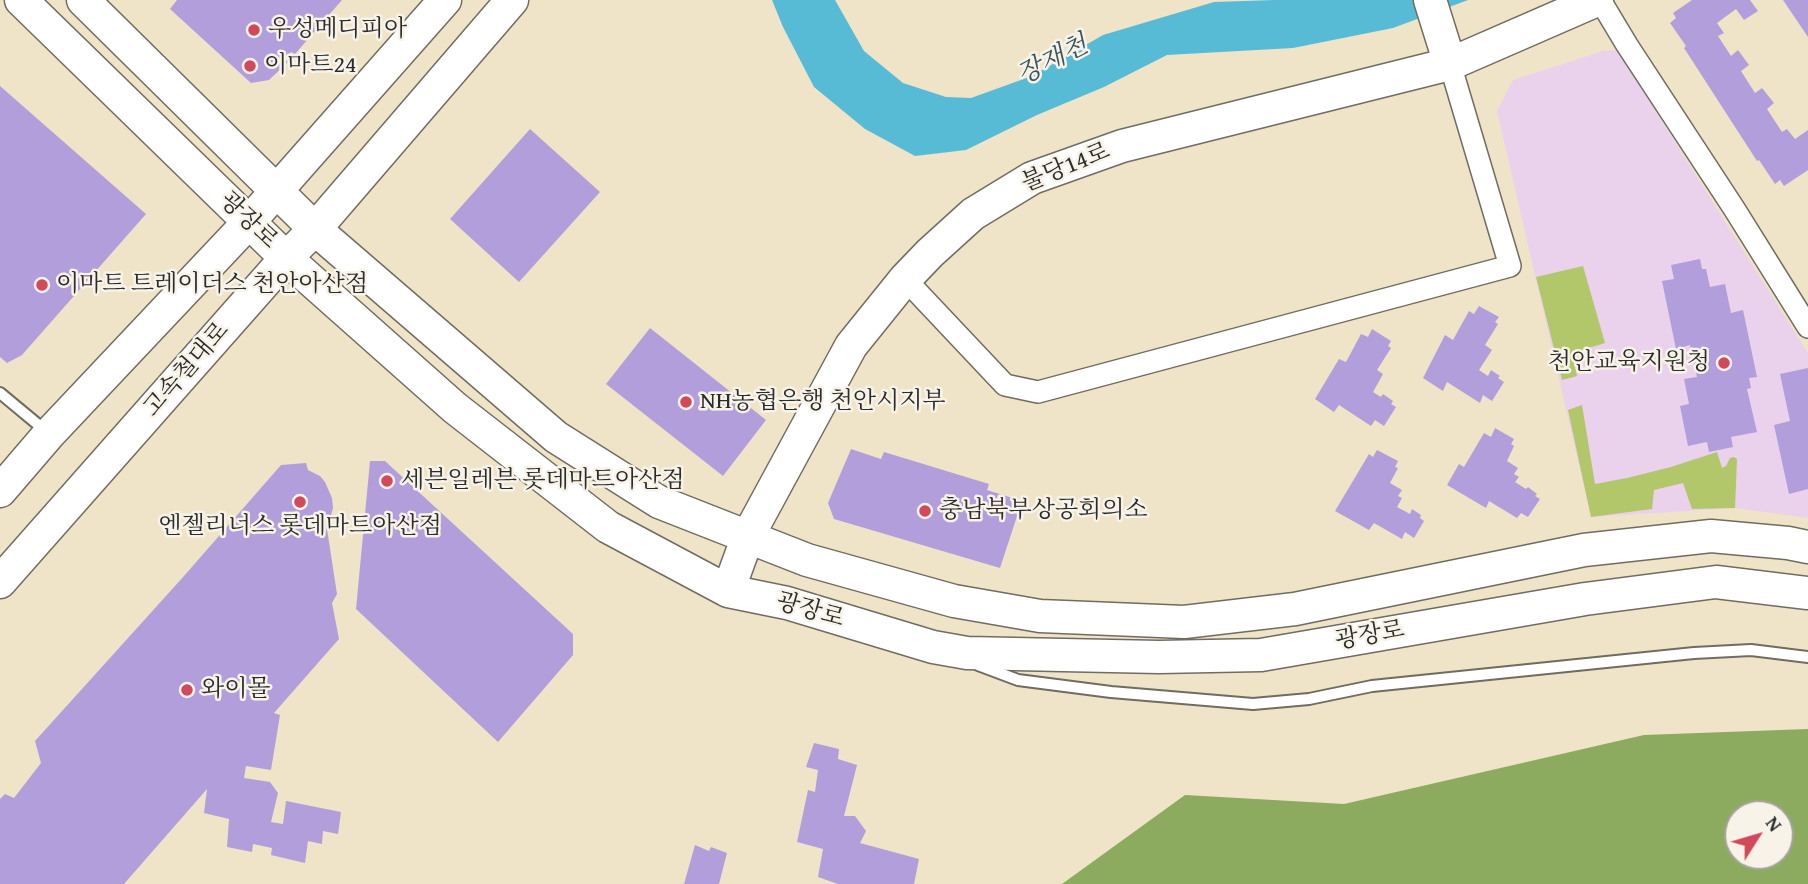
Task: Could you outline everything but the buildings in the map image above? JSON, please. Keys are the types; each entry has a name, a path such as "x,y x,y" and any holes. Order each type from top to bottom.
{"main road":[{"name":"광장로","path":"21,0 286,258 455,408 608,527 728,591 787,603 933,647 967,653 1131,657 1261,655 1585,598 1716,582 1808,593"},
{"name":"광장로","path":"83,0 314,229 556,437 659,502 807,560 954,601 1040,616 1184,622 1295,609 1584,550 1711,536 1808,547"},
{"path":"0,491 49,434 249,222 445,0"},
{"name":"고속철대로","path":"0,582 314,229 512,0"},
{"name":"불당14로","path":"728,591 748,536 851,346 905,279 973,214 1032,178 1122,146 1450,64 1599,0"},
{"path":"1433,10 1450,64"}],"street":[{"path":"1599,0 1808,327"},
{"path":"905,279 1005,385 1038,392 1510,266 1450,64"}],"lane":[{"path":"0,393 49,434"},
{"path":"933,647 1018,680 1111,692 1254,704 1308,699 1372,686 1694,653 1751,650 1808,657"}],"shaded area":[{"path":"1617,50 1808,353 1808,518 1735,508 1591,517 1497,111 1513,80 1603,51"}],"green space":[{"path":"1583,266 1605,343 1572,353 1577,376 1562,380 1536,277"},
{"path":"1582,405 1595,484 1671,467 1717,452 1722,468 1730,458 1737,459 1735,508 1692,509 1683,483 1654,490 1652,509 1591,517 1568,410"},
{"path":"1808,729 1808,884 1062,884 1185,795 1344,804 1644,735"}],"water":[{"path":"772,0 835,0 864,51 903,83 946,97 971,98 1032,76 1103,35 1214,2 1468,0 1393,28 1293,48 1167,55 966,150 915,156 865,129 814,87"}],"place":[{"name":"우성메디피아","path":"254,30"},
{"name":"이마트24","path":"250,66"},
{"name":"이마트 트레이더스 천안아산점","path":"42,285"},
{"name":"천안교육지원청","path":"1724,363"},
{"name":"NH농협은행 천안시지부","path":"686,402"},
{"name":"세븐일레븐 롯데마트아산점","path":"387,481"},
{"name":"엔젤리너스 롯데마트아산점","path":"300,502"},
{"name":"충남북부상공회의소","path":"925,511"},
{"name":"와이몰","path":"187,690"}],"water label":[{"name":"장재천","path":"1053,61"}]}
